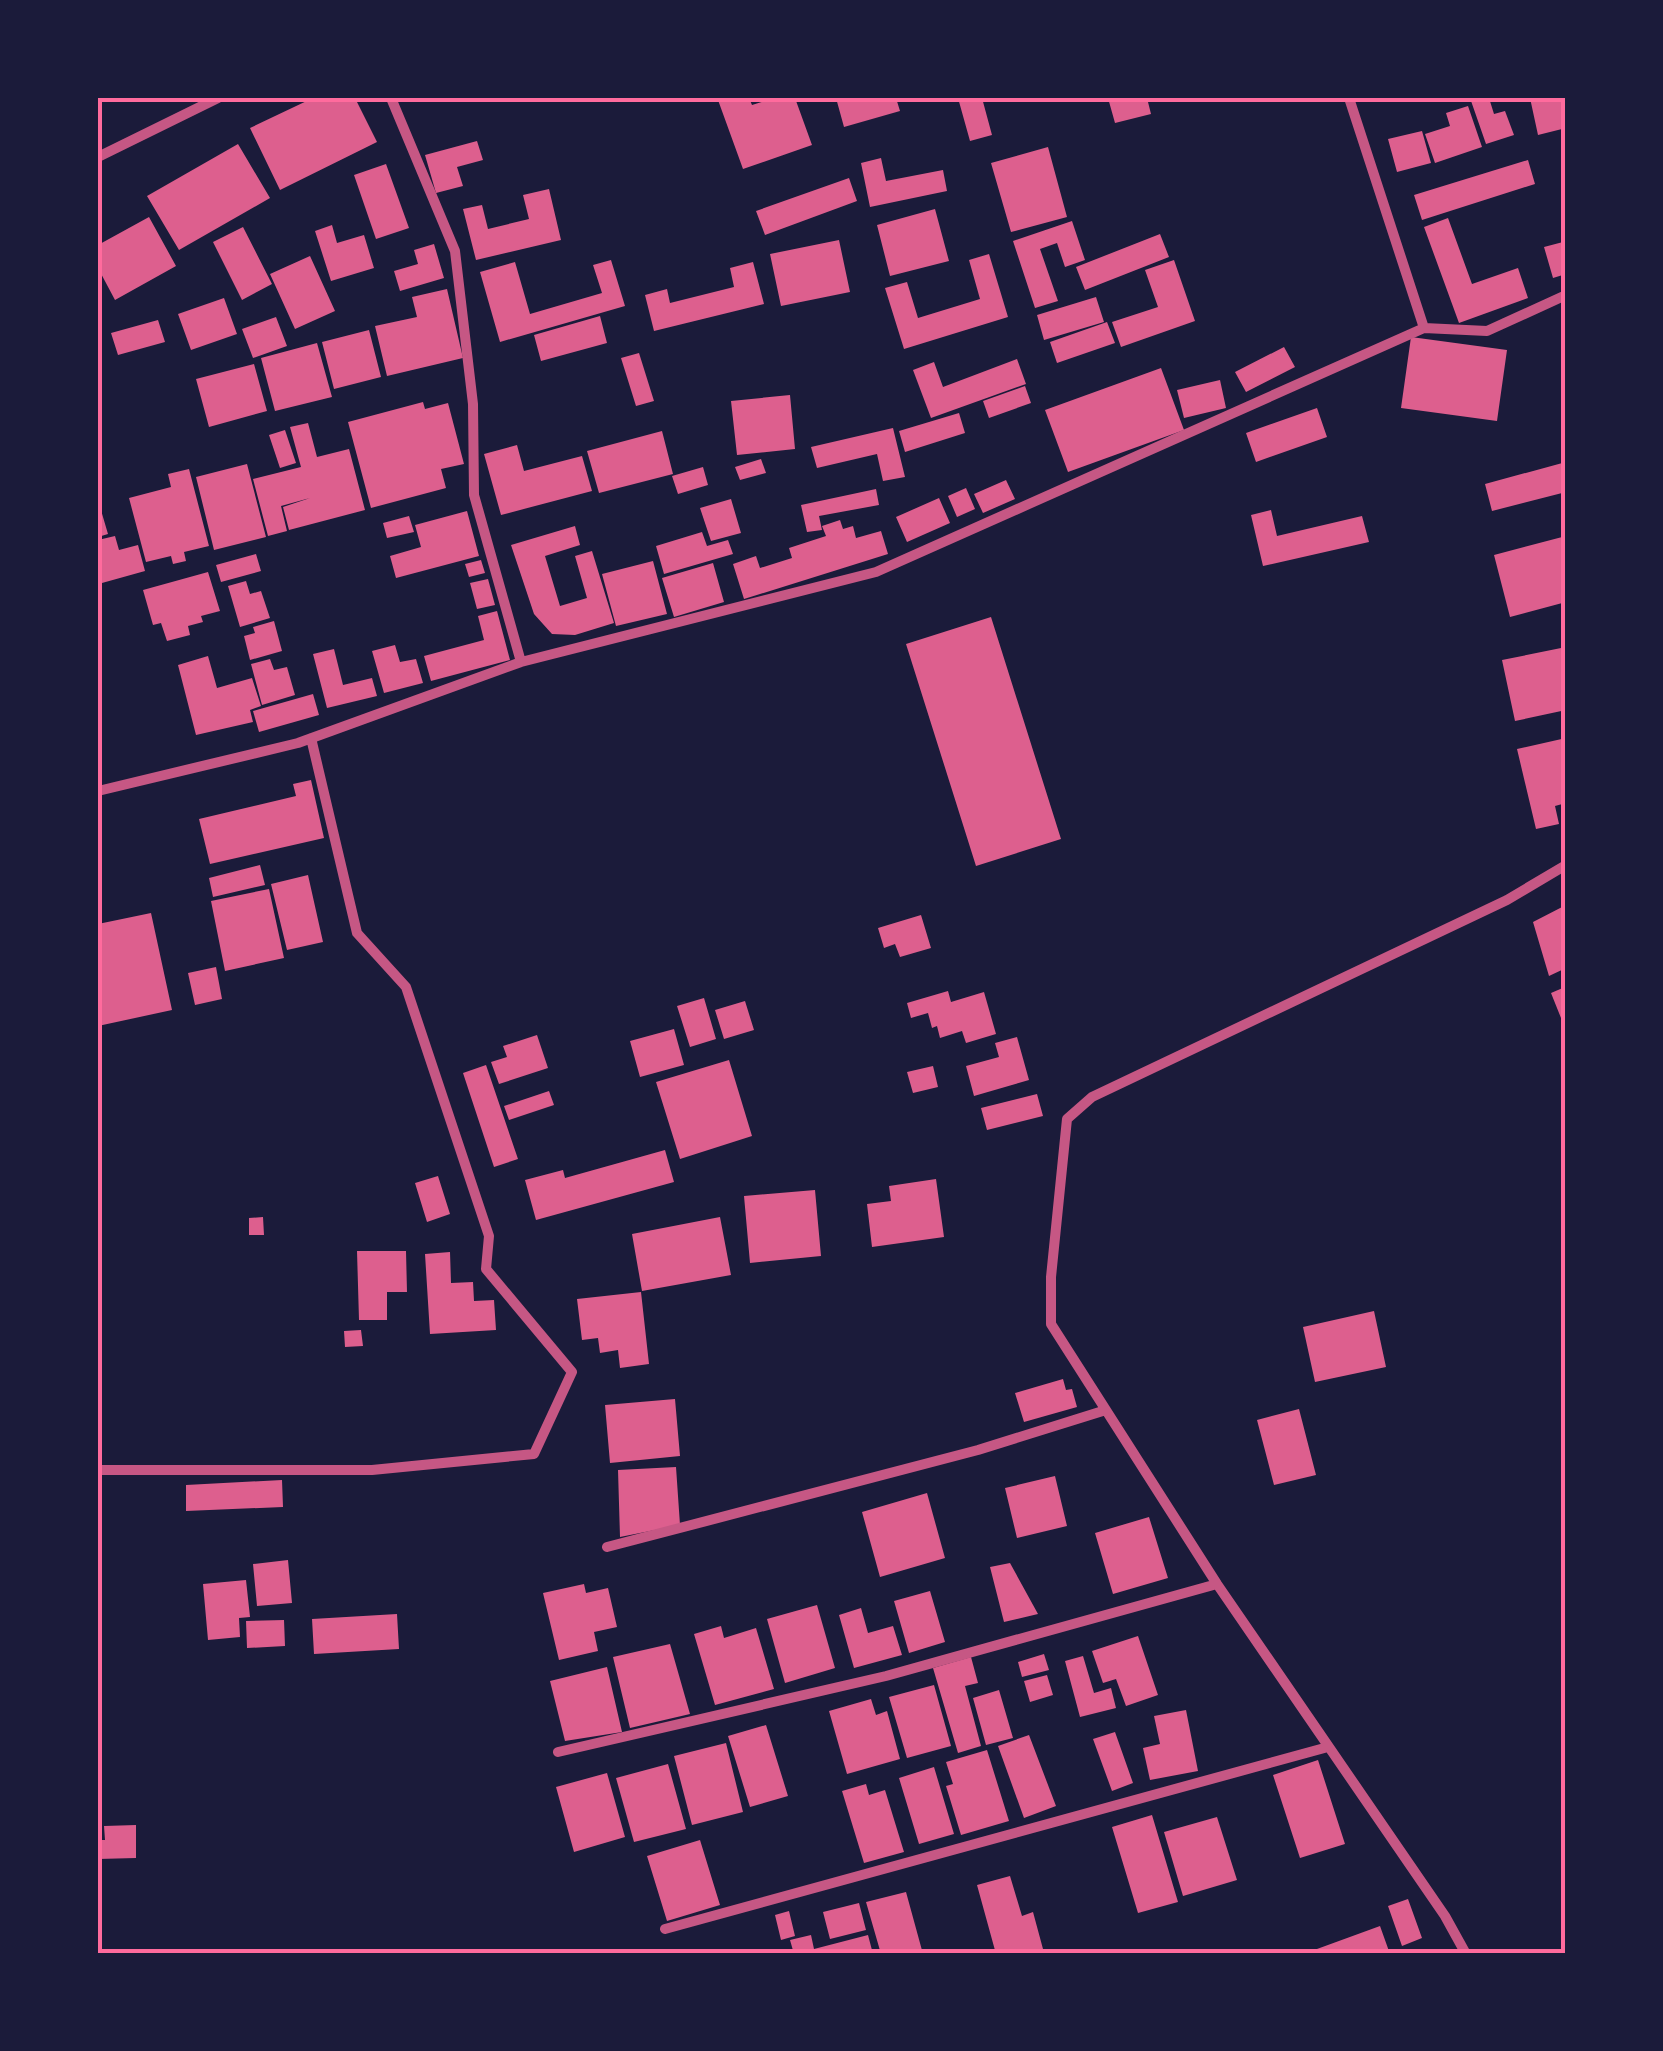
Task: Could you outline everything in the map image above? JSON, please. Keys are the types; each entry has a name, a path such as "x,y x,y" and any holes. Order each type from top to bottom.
{"street":[{"path":"98,157 218,98"},
{"path":"391,98 456,251 473,404 474,494 521,662"},
{"path":"1349,98 1424,328"},
{"path":"98,792 311,738 521,662 876,572 1424,328 1486,331 1566,295"},
{"path":"98,1470 372,1470 534,1454 572,1372 486,1269 489,1236 406,987 357,933 311,738"},
{"path":"1466,1954 1445,1916 1218,1584 1051,1324 1051,1278 1068,1119 1092,1097 1507,900 1566,865"},
{"path":"607,1547 978,1450 1106,1410"},
{"path":"558,1752 886,1676 1218,1584"},
{"path":"665,1929 1328,1747"}],"building":[{"path":"313,98 355,98 377,142 280,190 250,128"},
{"path":"749,98 752,105 774,98 795,98 812,145 743,169 718,100"},
{"path":"836,98 896,98 900,111 844,127"},
{"path":"958,98 982,98 992,135 970,141"},
{"path":"1108,98 1147,98 1151,114 1115,123"},
{"path":"1470,98 1489,98 1494,114 1505,111 1514,135 1486,144"},
{"path":"1530,98 1566,98 1566,128 1538,135"},
{"path":"1468,106 1482,147 1435,163 1425,134 1450,126 1446,113"},
{"path":"1422,131 1431,163 1397,172 1388,139"},
{"path":"477,141 483,160 457,167 463,186 436,193 425,155"},
{"path":"238,144 270,198 179,250 147,196"},
{"path":"1048,147 1067,217 1011,232 991,163"},
{"path":"881,158 886,181 943,170 947,191 870,207 861,163"},
{"path":"1528,160 1535,184 1422,220 1414,195"},
{"path":"386,164 409,228 376,239 354,175"},
{"path":"849,178 857,201 765,235 756,211"},
{"path":"549,189 561,240 476,260 463,209 482,205 488,229 529,219 523,195"},
{"path":"935,209 949,261 890,276 877,225"},
{"path":"149,217 176,266 115,300 98,268 98,245"},
{"path":"1448,218 1472,284 1518,268 1528,298 1459,323 1424,227"},
{"path":"1072,221 1085,260 1065,267 1057,243 1040,249 1058,301 1035,308 1013,241"},
{"path":"332,225 337,243 364,235 374,268 331,281 315,231"},
{"path":"243,227 272,284 242,300 213,242"},
{"path":"1160,234 1169,257 1085,290 1076,267"},
{"path":"839,240 850,292 781,306 770,254"},
{"path":"1563,242 1566,274 1553,278 1544,247"},
{"path":"434,244 444,278 400,291 394,271 418,264 414,250"},
{"path":"989,254 1008,317 904,349 885,288 907,282 918,318 980,299 969,260"},
{"path":"310,256 335,311 295,329 270,274"},
{"path":"611,260 625,306 500,342 480,272 515,262 530,314 602,293 593,265"},
{"path":"1174,260 1195,321 1121,347 1112,322 1158,307 1145,270"},
{"path":"753,262 764,304 654,331 645,295 667,289 670,303 734,287 730,268"},
{"path":"447,289 463,358 387,376 375,326 417,317 412,297"},
{"path":"1096,297 1104,322 1044,340 1037,315"},
{"path":"224,298 237,334 191,350 178,314"},
{"path":"600,316 607,343 541,361 534,335"},
{"path":"276,317 287,346 253,358 242,329"},
{"path":"158,320 165,342 118,355 111,333"},
{"path":"1107,322 1115,343 1057,363 1050,342"},
{"path":"369,330 381,377 334,389 322,342"},
{"path":"1411,337 1507,350 1497,421 1401,408"},
{"path":"317,343 332,397 275,411 261,358"},
{"path":"1284,347 1295,367 1246,392 1235,372"},
{"path":"639,353 654,401 636,406 621,358"},
{"path":"1017,359 1026,384 931,418 913,370 934,362 943,387"},
{"path":"254,364 267,411 209,427 196,379"},
{"path":"1161,368 1184,430 1068,472 1045,410"},
{"path":"1220,380 1226,408 1184,418 1177,390"},
{"path":"1025,386 1031,403 989,418 983,401"},
{"path":"790,395 795,449 737,455 731,401"},
{"path":"423,402 425,409 448,403 464,464 441,469 446,488 371,508 348,422"},
{"path":"1317,408 1327,437 1256,462 1246,433"},
{"path":"959,413 965,433 905,452 899,431"},
{"path":"308,423 317,457 349,449 365,510 289,530 283,507 310,498 281,506 287,531 268,536 253,479 301,467 290,427"},
{"path":"893,428 905,477 883,481 877,454 817,468 811,447"},
{"path":"285,430 296,463 280,468 269,435"},
{"path":"662,431 673,474 599,493 587,451"},
{"path":"517,445 524,471 582,456 592,491 501,515 484,454"},
{"path":"761,459 766,473 740,480 735,467"},
{"path":"1566,462 1566,492 1492,511 1485,484"},
{"path":"247,464 266,537 214,550 196,477"},
{"path":"703,467 708,485 678,494 672,476"},
{"path":"189,469 209,546 184,552 186,561 173,564 171,556 146,562 129,498 171,487 168,474"},
{"path":"1006,480 1015,499 983,513 974,494"},
{"path":"966,488 975,509 957,517 948,496"},
{"path":"876,489 879,505 819,516 822,530 807,532 801,505"},
{"path":"939,498 950,523 907,542 896,517"},
{"path":"731,499 741,533 711,541 700,508"},
{"path":"98,500 108,534 98,537"},
{"path":"1271,510 1277,536 1362,516 1369,542 1263,566 1251,515"},
{"path":"467,511 479,556 396,578 390,556 421,547 415,525"},
{"path":"409,516 414,532 387,538 383,523"},
{"path":"840,520 843,529 853,526 856,538 881,531 888,554 744,599 733,564 756,556 760,568 792,558 789,548 826,536 822,526"},
{"path":"575,526 580,545 545,556 560,606 587,598 575,556 592,551 614,623 575,635 552,634 534,614 511,545"},
{"path":"702,532 707,546 728,540 733,554 664,574 656,546"},
{"path":"115,536 119,550 138,545 145,571 102,583 98,540"},
{"path":"1566,536 1566,602 1510,617 1494,555"},
{"path":"256,554 261,571 221,582 216,565"},
{"path":"481,560 485,573 469,577 465,564"},
{"path":"653,561 667,614 616,626 602,574"},
{"path":"713,563 724,602 674,617 662,578"},
{"path":"208,572 220,611 201,616 203,622 188,626 190,635 167,641 161,623 153,625 143,590"},
{"path":"488,579 495,605 477,609 470,583"},
{"path":"246,581 250,594 261,591 270,618 240,627 228,586"},
{"path":"497,611 510,660 431,681 424,656 484,640 478,616"},
{"path":"991,617 1061,839 976,866 906,644"},
{"path":"274,621 282,651 250,660 244,636 255,633 253,627"},
{"path":"395,645 400,662 416,659 423,683 384,693 372,651"},
{"path":"1566,647 1566,710 1515,721 1502,660"},
{"path":"334,649 343,685 372,678 377,696 327,708 313,654"},
{"path":"208,656 217,688 252,678 261,706 250,710 253,722 196,735 178,665"},
{"path":"270,659 274,670 287,667 295,695 262,705 251,664"},
{"path":"313,694 319,715 259,732 253,711"},
{"path":"1566,738 1566,803 1555,806 1559,824 1536,829 1517,749"},
{"path":"311,780 324,838 210,864 199,819 296,796 293,784"},
{"path":"260,865 265,885 213,897 209,878"},
{"path":"308,875 323,942 287,950 271,884"},
{"path":"269,889 284,958 225,971 211,901"},
{"path":"1566,905 1566,968 1549,976 1533,922"},
{"path":"151,913 172,1010 98,1026 98,924"},
{"path":"921,915 931,948 900,957 895,944 884,948 878,928"},
{"path":"216,967 222,999 195,1005 188,973"},
{"path":"1565,987 1565,1028 1551,993"},
{"path":"948,991 951,1002 984,992 996,1034 966,1043 962,1031 940,1038 928,1013 911,1018 907,1003"},
{"path":"704,998 716,1039 690,1047 677,1006"},
{"path":"745,1001 754,1030 724,1039 715,1010"},
{"path":"674,1029 684,1065 640,1077 630,1041"},
{"path":"537,1035 548,1068 499,1084 491,1062 507,1057 503,1046"},
{"path":"1017,1037 1029,1080 974,1096 966,1066 999,1057 995,1043"},
{"path":"729,1060 752,1136 680,1159 656,1082"},
{"path":"486,1065 518,1159 494,1167 463,1073"},
{"path":"933,1066 938,1087 913,1093 907,1072"},
{"path":"549,1091 554,1105 509,1120 504,1106"},
{"path":"1037,1094 1043,1116 987,1130 981,1108"},
{"path":"665,1150 674,1182 536,1220 525,1180 563,1170 565,1178"},
{"path":"438,1176 450,1214 427,1222 415,1183"},
{"path":"936,1179 944,1237 872,1247 867,1204 891,1201 889,1186"},
{"path":"815,1190 821,1256 750,1263 744,1196"},
{"path":"263,1217 264,1235 249,1235 249,1218"},
{"path":"720,1217 731,1275 642,1291 632,1234"},
{"path":"357,1251 406,1251 407,1292 387,1292 387,1320 359,1320"},
{"path":"450,1252 451,1283 473,1282 474,1301 494,1300 496,1330 430,1334 425,1254"},
{"path":"641,1292 649,1364 620,1368 618,1350 600,1353 598,1338 582,1340 577,1299"},
{"path":"1374,1311 1386,1367 1315,1382 1303,1327"},
{"path":"361,1330 363,1346 345,1347 344,1331"},
{"path":"1063,1379 1066,1390 1072,1389 1077,1407 1024,1422 1015,1393"},
{"path":"675,1399 680,1456 610,1463 605,1405"},
{"path":"1299,1409 1316,1475 1274,1485 1257,1420"},
{"path":"676,1467 680,1525 620,1537 618,1470"},
{"path":"1055,1476 1067,1526 1017,1538 1005,1488"},
{"path":"282,1480 283,1507 186,1511 186,1485"},
{"path":"927,1493 945,1558 880,1577 862,1512"},
{"path":"1149,1517 1168,1578 1113,1594 1095,1533"},
{"path":"288,1560 292,1603 257,1606 253,1564"},
{"path":"1010,1563 1038,1614 1004,1622 990,1567"},
{"path":"246,1580 250,1617 239,1618 240,1637 208,1640 203,1584"},
{"path":"584,1584 586,1593 608,1588 617,1627 594,1632 598,1651 559,1660 543,1593"},
{"path":"930,1591 945,1642 909,1653 894,1601"},
{"path":"817,1605 835,1668 785,1683 767,1619"},
{"path":"861,1608 868,1633 893,1626 902,1655 854,1668 839,1615"},
{"path":"397,1614 399,1649 314,1654 312,1619"},
{"path":"284,1620 285,1646 247,1648 246,1621"},
{"path":"721,1626 724,1638 756,1628 774,1689 715,1705 694,1634"},
{"path":"1138,1636 1158,1695 1126,1706 1116,1679 1103,1683 1092,1651"},
{"path":"670,1644 690,1714 630,1728 613,1657"},
{"path":"1044,1654 1049,1670 1022,1677 1018,1662"},
{"path":"1083,1656 1094,1693 1111,1688 1116,1708 1080,1717 1065,1661"},
{"path":"971,1657 978,1683 965,1686 981,1746 958,1753 933,1668"},
{"path":"607,1667 622,1732 565,1741 550,1681"},
{"path":"1047,1675 1053,1695 1030,1702 1024,1681"},
{"path":"934,1685 951,1746 907,1758 889,1697"},
{"path":"999,1690 1013,1738 986,1745 973,1698"},
{"path":"871,1699 876,1715 887,1711 900,1759 847,1774 829,1711"},
{"path":"1186,1710 1198,1771 1150,1780 1143,1748 1160,1744 1154,1716"},
{"path":"766,1725 788,1796 750,1807 728,1736"},
{"path":"1115,1732 1133,1783 1112,1791 1093,1739"},
{"path":"1029,1735 1056,1806 1024,1818 998,1746"},
{"path":"726,1743 743,1812 692,1825 674,1756"},
{"path":"987,1750 1009,1821 961,1835 946,1786 953,1784 946,1762"},
{"path":"1318,1760 1345,1844 1300,1858 1273,1775"},
{"path":"668,1764 686,1829 634,1842 616,1778"},
{"path":"934,1767 954,1834 919,1844 899,1778"},
{"path":"607,1773 625,1837 574,1852 556,1787"},
{"path":"866,1784 869,1795 885,1790 904,1852 864,1863 842,1791"},
{"path":"1152,1815 1178,1902 1138,1913 1112,1827"},
{"path":"1217,1817 1237,1880 1183,1896 1164,1832"},
{"path":"136,1825 136,1858 98,1859 98,1840 105,1840 104,1826"},
{"path":"700,1840 720,1905 667,1921 647,1856"},
{"path":"1010,1876 1022,1916 1033,1912 1043,1949 1026,1954 996,1954 977,1885"},
{"path":"906,1892 923,1954 881,1954 866,1902"},
{"path":"1408,1899 1422,1938 1402,1946 1388,1906"},
{"path":"859,1903 866,1930 830,1939 823,1912"},
{"path":"789,1911 795,1936 781,1940 775,1915"},
{"path":"1380,1926 1390,1954 1306,1954 1306,1953"},
{"path":"811,1935 814,1949 868,1935 873,1954 794,1954 790,1940"}]}
